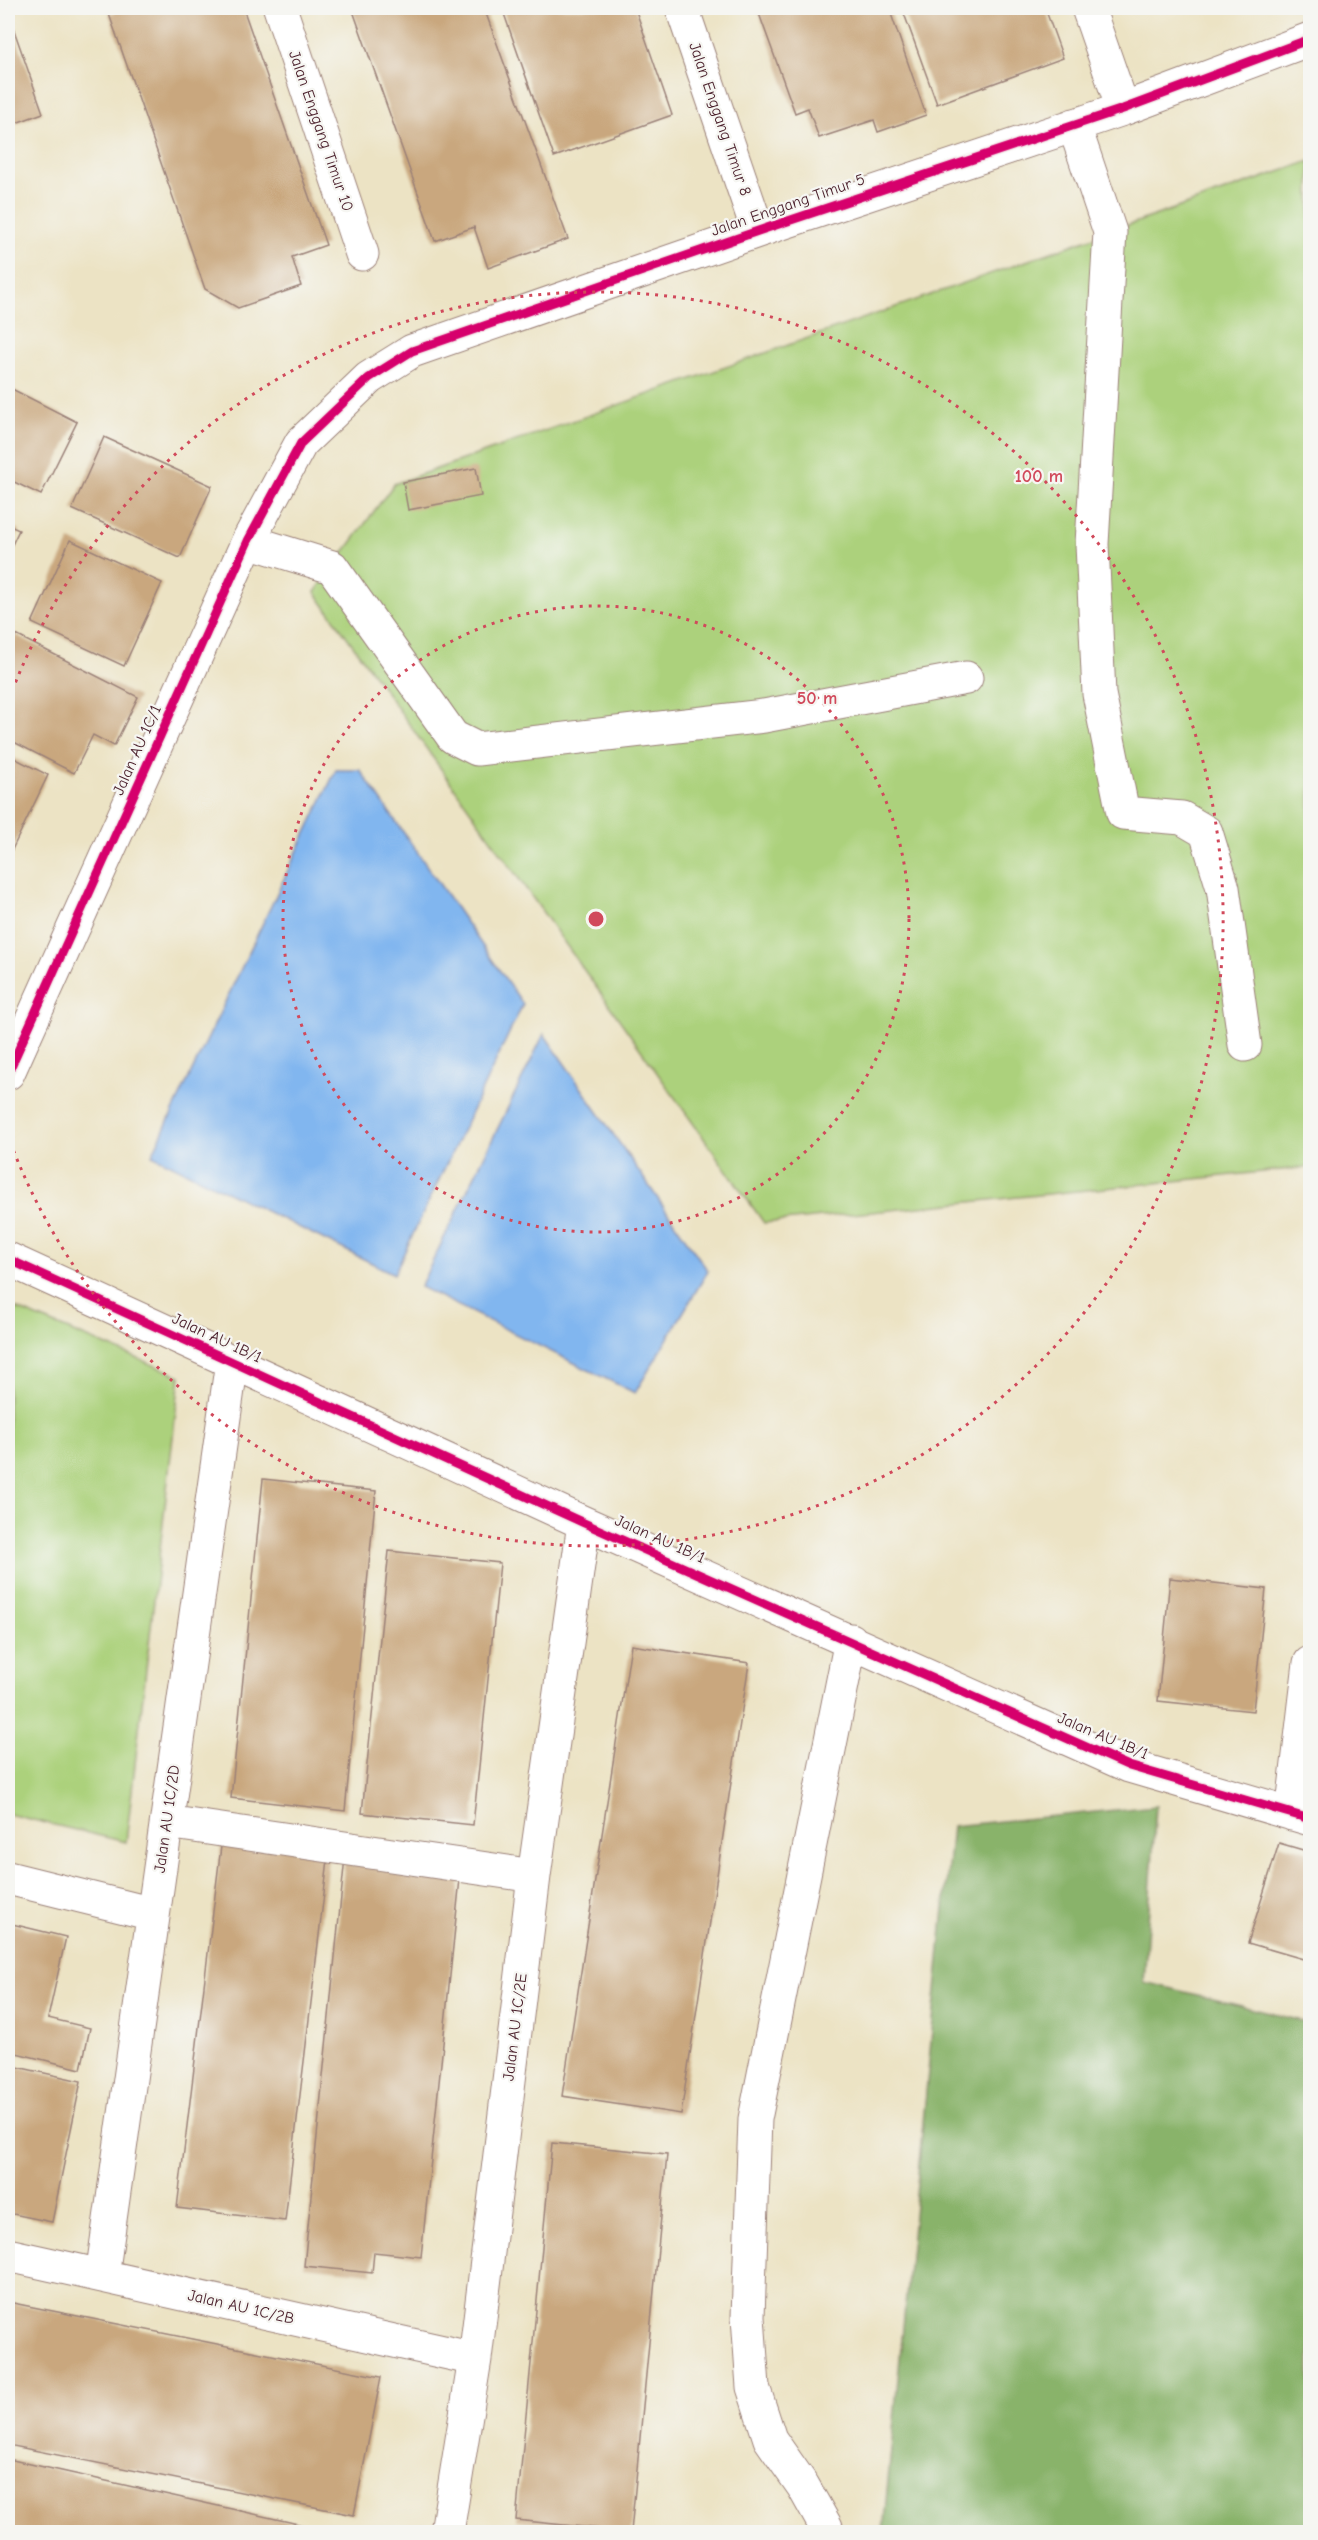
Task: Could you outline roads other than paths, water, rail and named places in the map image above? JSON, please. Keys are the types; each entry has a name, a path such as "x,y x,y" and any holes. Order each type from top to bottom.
{"street":[{"name":"Jalan Enggang Timur 10","path":"280,8 362,254"},
{"name":"Jalan Enggang Timur 8","path":"682,8 758,231"},
{"path":"1088,8 1123,109"},
{"name":"Jalan Enggang Timur 5","path":"300,443 369,378 412,351 758,231 1123,109 1311,39"},
{"path":"1074,125 1110,232 1092,544 1099,694 1123,813 1182,818 1206,832 1223,888 1245,1045"},
{"name":"Jalan AU 1C/1","path":"8,1073 248,541 300,443"},
{"path":"248,541 332,567 453,737 477,749 764,716 966,678"},
{"name":"Jalan AU 1B/1","path":"8,1259 584,1522 1129,1766 1301,1816"},
{"name":"Jalan AU 1C/2D","path":"102,2276 232,1361"},
{"name":"Jalan AU 1C/2E","path":"447,2532 475,2359 534,1876 584,1522"},
{"path":"826,2532 826,2527 803,2486 770,2439 753,2387 749,2306 755,2119 851,1640"},
{"path":"1301,1816 1311,1663"},
{"path":"167,1822 534,1876"},
{"path":"8,1878 153,1914"},
{"name":"Jalan AU 1C/2B","path":"8,2255 475,2359"}],"water":[{"path":"336,770 360,770 523,1004 394,1274 152,1155"},
{"path":"544,1034 708,1271 635,1393 420,1287"}]}
